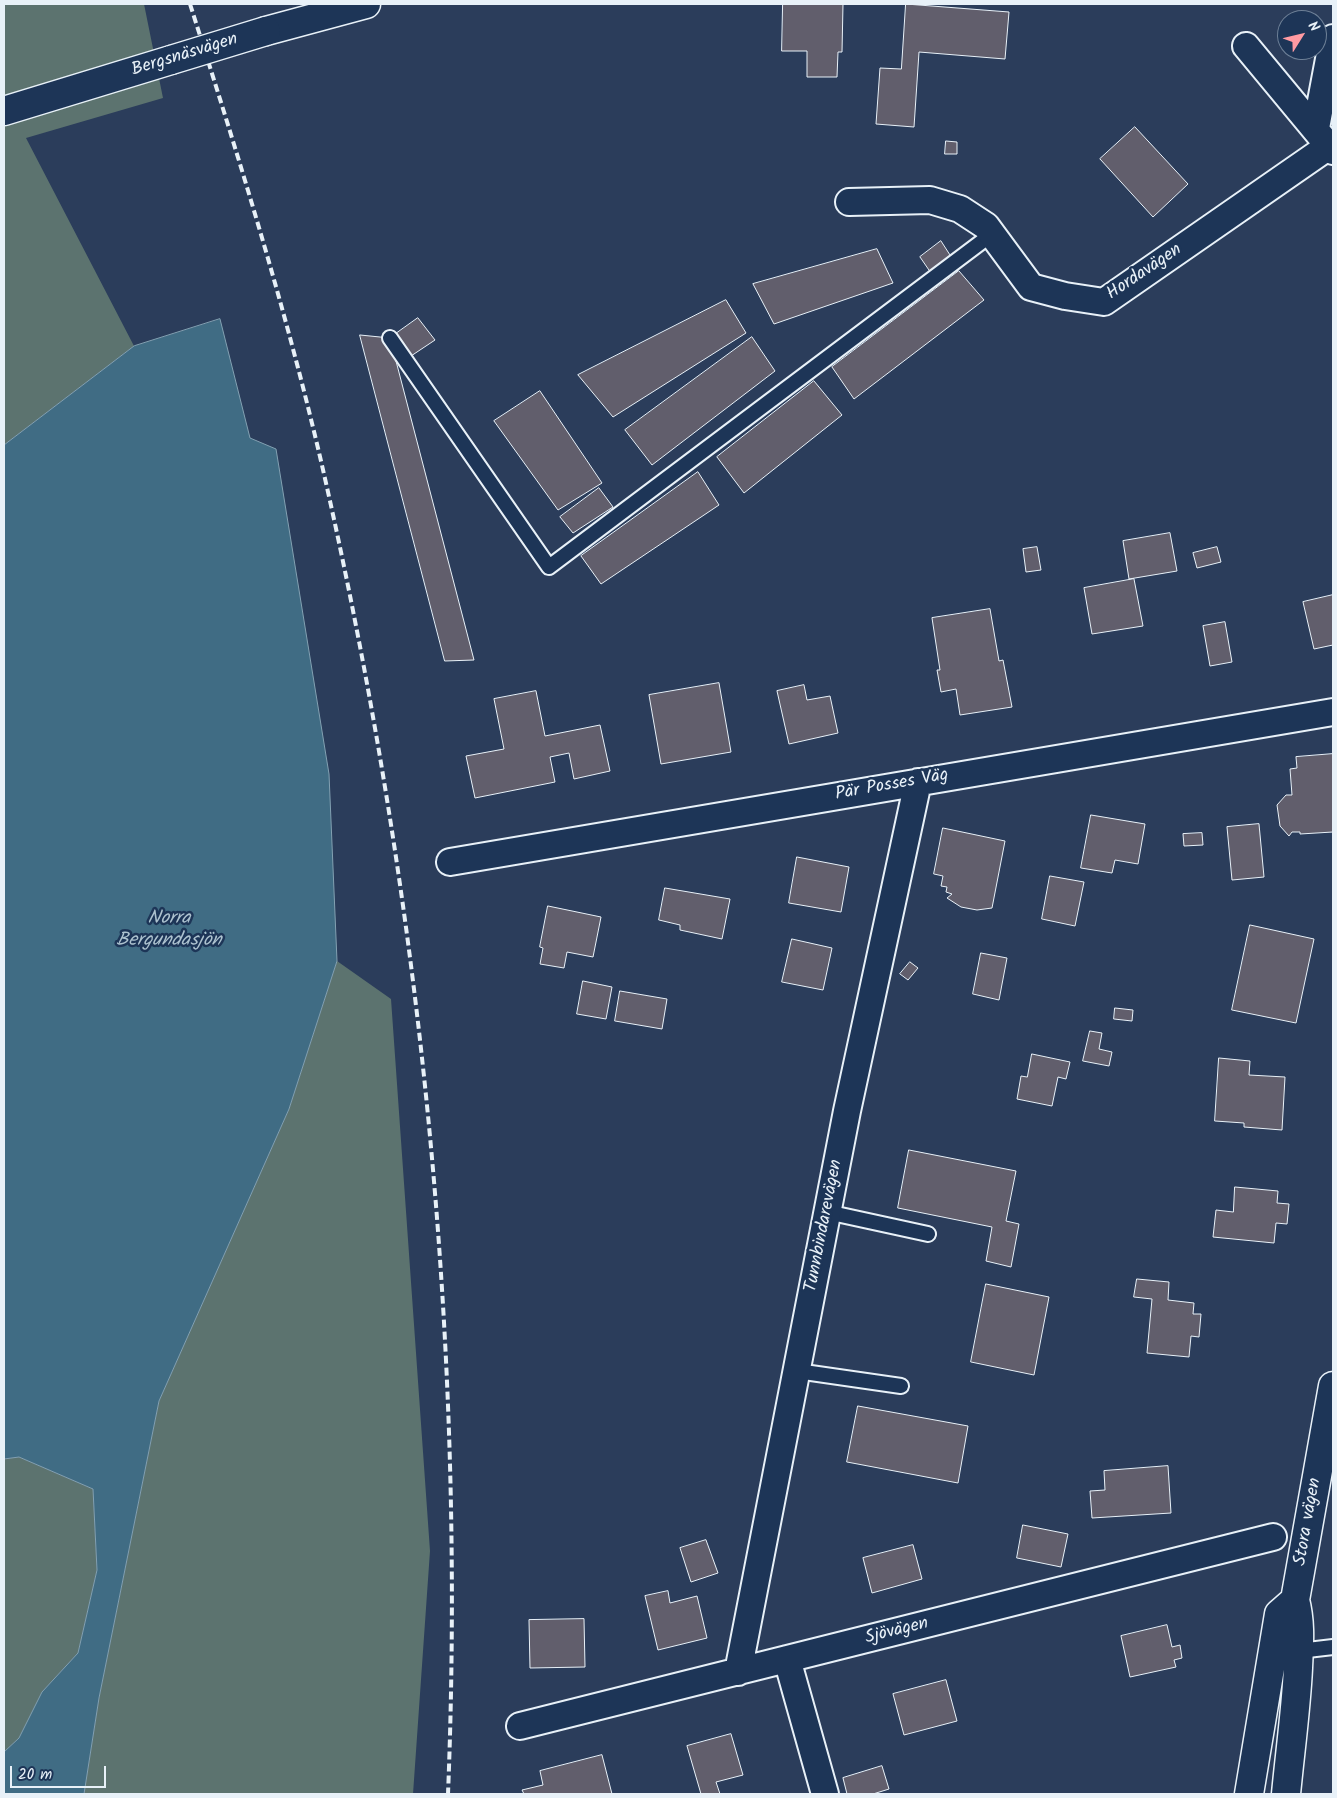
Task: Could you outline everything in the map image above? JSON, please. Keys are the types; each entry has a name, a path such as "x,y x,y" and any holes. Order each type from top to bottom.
{"street":[{"name":"Bergsnäsvägen","path":"4,111 266,31 366,4"},
{"path":"1326,142 1333,38"},
{"path":"1246,46 1326,142"},
{"name":"Hordavägen","path":"849,202 930,200 960,209 986,226 1031,287 1065,296 1104,302 1326,142"},
{"name":"Pär Posses Väg","path":"450,862 1333,712"},
{"name":"Tunnbindarevägen","path":"738,1672 827,1212 918,782"},
{"name":"Stora vägen","path":"1286,1794 1299,1651 1300,1618 1295,1600 1333,1386"},
{"name":"Sjövägen","path":"520,1726 1273,1537"},
{"path":"1249,1794 1279,1614 1295,1600"},
{"path":"788,1659 825,1794"}],"lane":[{"path":"390,338 549,567 992,234"},
{"path":"827,1212 928,1234"},
{"path":"797,1371 900,1386"},
{"path":"1299,1651 1333,1647"}],"green space":[{"path":"4,4 144,4 163,98 26,138 134,346 4,445"},
{"path":"337,961 391,999 430,1551 413,1794 84,1794 99,1698 159,1401 289,1109"},
{"path":"19,1457 93,1489 97,1570 78,1653 42,1692 19,1738 4,1752 4,1459"}],"water":[{"name":"Norra Bergundasjön","path":"220,319 250,438 276,449 329,774 337,961 289,1109 159,1401 99,1698 84,1794 4,1794 4,1752 19,1738 42,1692 78,1653 97,1570 93,1489 19,1457 4,1459 4,445 134,346"}],"building":[{"path":"783,4 843,4 842,52 838,52 837,77 807,77 807,51 782,51"},
{"path":"906,4 1009,12 1005,59 919,52 914,127 876,124 880,68 901,69"},
{"path":"1135,127 1188,184 1153,217 1100,159"},
{"path":"946,141 957,142 957,154 945,154"},
{"path":"941,241 950,255 931,273 920,257"},
{"path":"877,249 893,283 774,324 753,284"},
{"path":"959,271 984,300 854,399 832,367"},
{"path":"726,300 746,333 613,417 578,375"},
{"path":"418,318 435,340 411,356 390,338"},
{"path":"360,335 390,338 474,660 445,661"},
{"path":"752,337 775,371 652,465 625,430"},
{"path":"814,381 842,415 744,493 717,457"},
{"path":"540,391 602,483 558,510 494,421"},
{"path":"698,472 719,505 601,584 581,556"},
{"path":"599,488 613,507 573,533 560,517"},
{"path":"1170,533 1177,571 1129,579 1123,541"},
{"path":"1037,547 1041,570 1026,572 1023,549"},
{"path":"1217,547 1221,562 1197,568 1193,553"},
{"path":"1134,579 1143,626 1092,634 1084,588"},
{"path":"1333,595 1333,645 1314,649 1303,602"},
{"path":"990,609 999,661 1003,660 1012,707 960,715 956,689 941,692 937,670 940,670 932,618"},
{"path":"1225,622 1232,662 1210,666 1203,626"},
{"path":"719,683 731,752 661,764 649,695"},
{"path":"804,685 807,700 830,696 838,733 789,744 777,691"},
{"path":"536,691 545,736 600,725 610,771 574,779 569,753 550,757 555,782 475,798 466,756 504,749 494,699"},
{"path":"1333,754 1333,832 1300,834 1300,832 1292,832 1289,836 1280,826 1277,805 1286,795 1292,795 1290,769 1297,768 1296,757"},
{"path":"1091,815 1145,824 1138,864 1115,860 1112,873 1081,868"},
{"path":"1259,824 1264,877 1232,880 1227,827"},
{"path":"943,828 1005,841 992,908 977,910 961,907 947,898 952,894 946,892 947,887 941,886 943,876 934,874"},
{"path":"1202,833 1203,845 1184,846 1183,834"},
{"path":"797,857 849,867 841,912 789,903"},
{"path":"1050,876 1084,882 1075,926 1042,919"},
{"path":"665,888 730,899 722,939 680,930 680,925 659,920"},
{"path":"548,906 601,917 593,957 567,952 564,968 540,964 543,948 540,947"},
{"path":"1250,925 1314,939 1296,1023 1232,1010"},
{"path":"792,939 832,948 823,990 782,982"},
{"path":"981,953 1007,958 999,1000 973,994"},
{"path":"910,962 918,968 908,980 900,974"},
{"path":"583,981 612,987 606,1019 577,1014"},
{"path":"620,991 667,999 662,1029 615,1021"},
{"path":"1115,1008 1133,1010 1132,1021 1114,1019"},
{"path":"1090,1031 1102,1033 1099,1049 1112,1052 1109,1066 1083,1061"},
{"path":"1032,1054 1070,1062 1066,1079 1058,1077 1052,1106 1017,1099 1021,1076 1027,1077"},
{"path":"1219,1058 1250,1061 1249,1075 1285,1077 1282,1130 1244,1127 1244,1123 1215,1121"},
{"path":"909,1150 1016,1171 1006,1221 1019,1224 1011,1267 986,1261 992,1227 898,1208"},
{"path":"1235,1187 1278,1191 1277,1203 1289,1204 1287,1224 1276,1223 1274,1243 1213,1237 1216,1210 1233,1212"},
{"path":"1137,1279 1169,1282 1168,1300 1194,1303 1193,1314 1201,1314 1199,1337 1191,1336 1189,1357 1147,1353 1152,1299 1134,1297"},
{"path":"986,1284 1049,1297 1034,1375 971,1362"},
{"path":"858,1406 968,1426 958,1483 847,1462"},
{"path":"1168,1466 1171,1513 1092,1518 1090,1491 1105,1490 1104,1471"},
{"path":"1023,1525 1068,1534 1061,1567 1017,1558"},
{"path":"706,1540 718,1573 691,1582 680,1548"},
{"path":"913,1545 922,1579 872,1593 863,1558"},
{"path":"668,1591 670,1603 697,1596 707,1638 658,1650 645,1596"},
{"path":"584,1619 585,1667 530,1668 529,1620"},
{"path":"1167,1625 1172,1647 1180,1645 1182,1658 1174,1660 1176,1667 1130,1677 1121,1636"},
{"path":"946,1680 957,1721 904,1735 893,1694"},
{"path":"731,1734 743,1775 716,1782 720,1794 701,1794 687,1746"},
{"path":"602,1755 612,1794 524,1794 522,1790 543,1785 540,1771"},
{"path":"882,1766 889,1789 873,1794 847,1794 843,1778"}],"railway":[{"path":"190,4 276,288 321,461 356,625 386,791 410,957 429,1123 442,1291 450,1458 452,1626 448,1794"}]}
